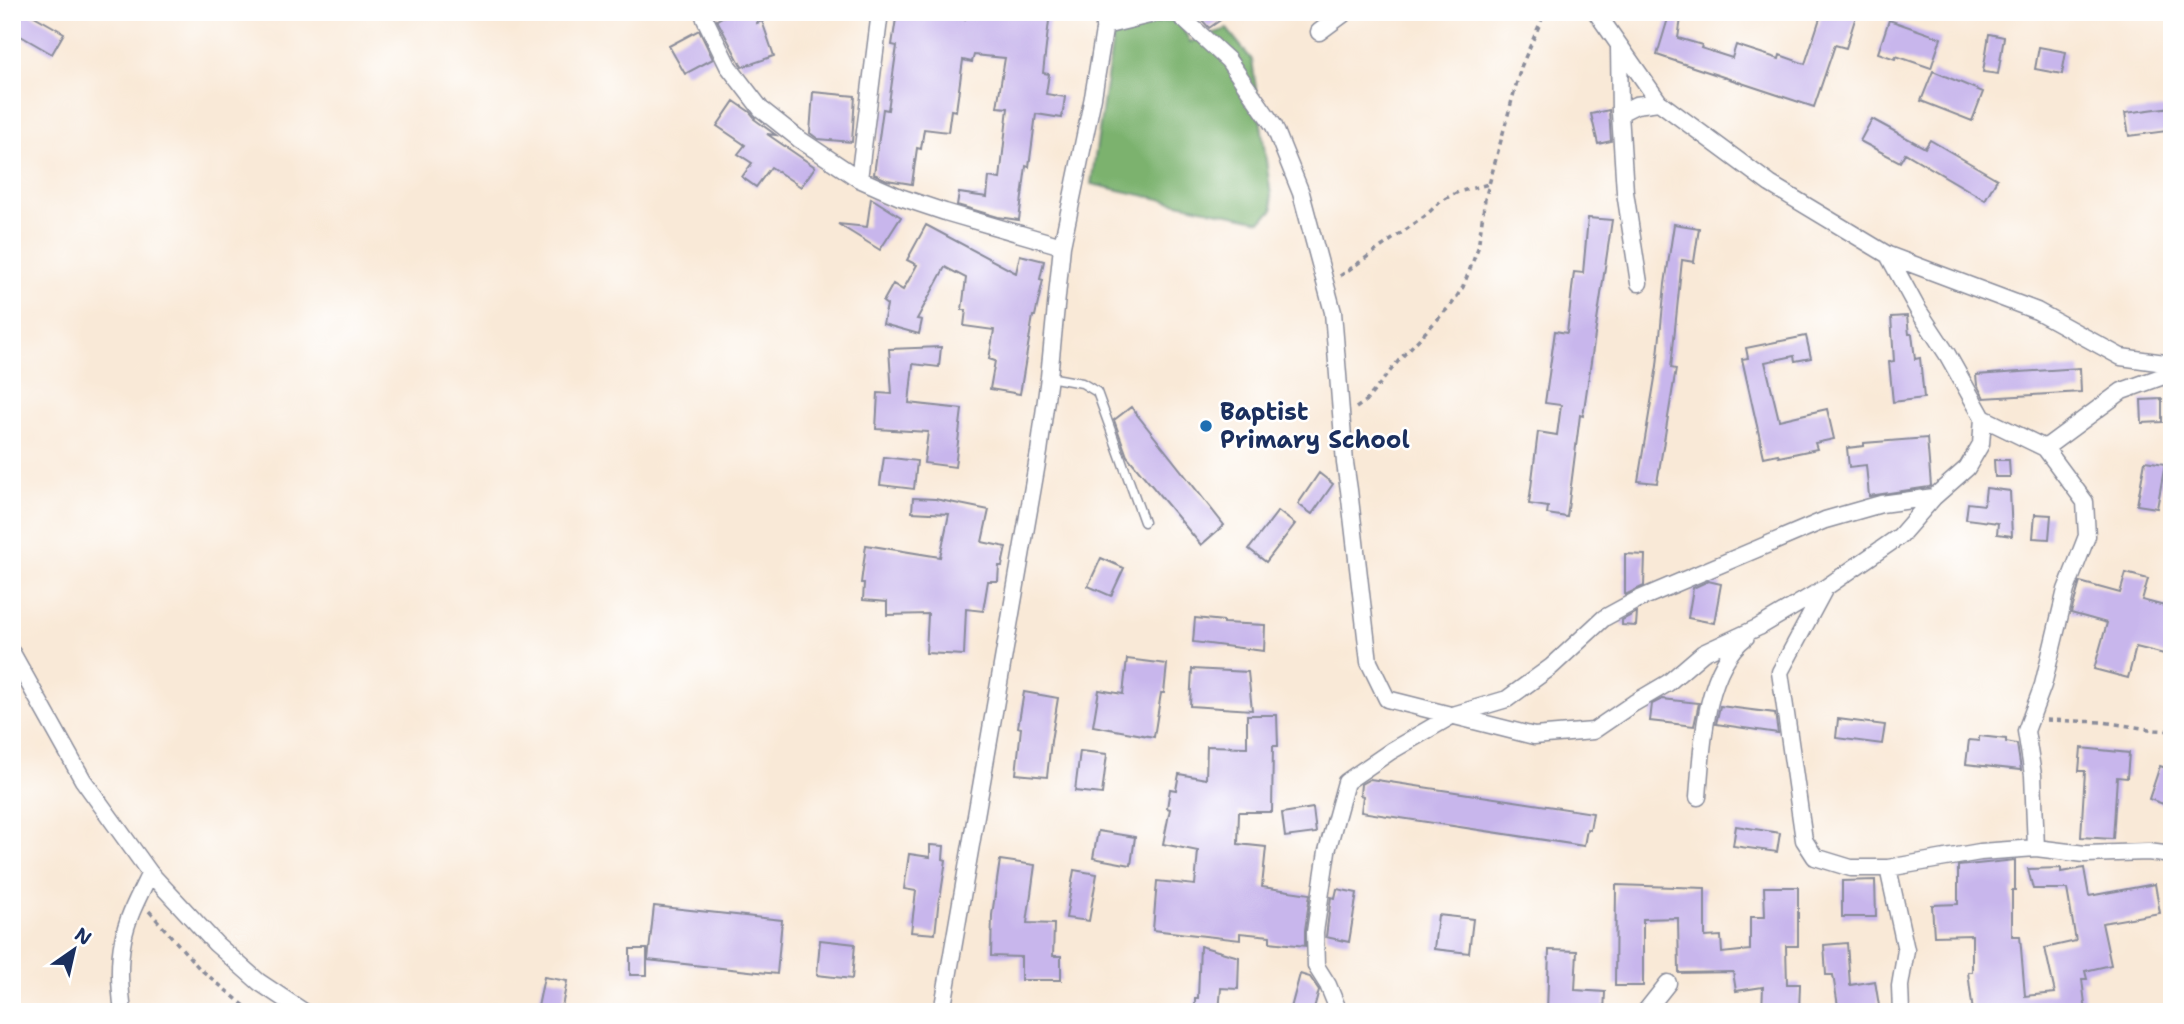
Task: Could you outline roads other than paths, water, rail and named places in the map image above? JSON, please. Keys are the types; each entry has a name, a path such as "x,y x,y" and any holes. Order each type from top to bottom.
{"street":[{"path":"704,12 728,66 761,109 799,139 859,179 900,197 945,212 1062,246"},
{"path":"859,179 880,12"},
{"path":"942,1012 1039,453 1062,246 1106,19 1162,12"},
{"path":"1176,12 1228,60 1274,126 1301,193 1333,312 1345,463 1369,662 1387,699 1534,736 1593,731 1634,702 1668,683 1703,653 1759,626 1825,588 1899,536 1934,497 1967,468 1981,444 1983,418 1888,255"},
{"path":"1319,32 1346,12"},
{"path":"1595,12 1659,102 1770,184 1888,255 2037,311 2121,357 2172,364"},
{"path":"1619,47 1625,192 1639,284"},
{"path":"1620,114 1636,105 1659,102"},
{"path":"2045,448 2122,391 2172,373"},
{"path":"1983,418 2045,448 2085,502 2087,536 2066,590 2043,685 2026,731 2033,775 2036,848"},
{"path":"1339,1012 1328,985 1316,966 1315,932 1327,850 1346,782 1391,751 1454,715 1507,699 1551,667 1604,618 1686,578 1825,520 1881,504 1934,497"},
{"path":"1825,588 1780,673 1804,840 1815,857 1851,868 1888,868 1969,853 2036,848 2085,854 2148,852 2172,855"},
{"path":"1698,797 1703,738 1712,689 1735,645 1759,626"},
{"path":"12,653 83,780 150,873 216,944 259,982 304,1012"},
{"path":"1888,868 1906,950 1900,986 1901,1012"},
{"path":"123,1012 119,978 123,938 136,901 150,873"},
{"path":"1645,1012 1668,983"}],"lane":[{"path":"1049,377 1082,383 1097,391 1144,522"}],"place":[{"name":"Baptist Primary School","path":"1206,426"}]}
